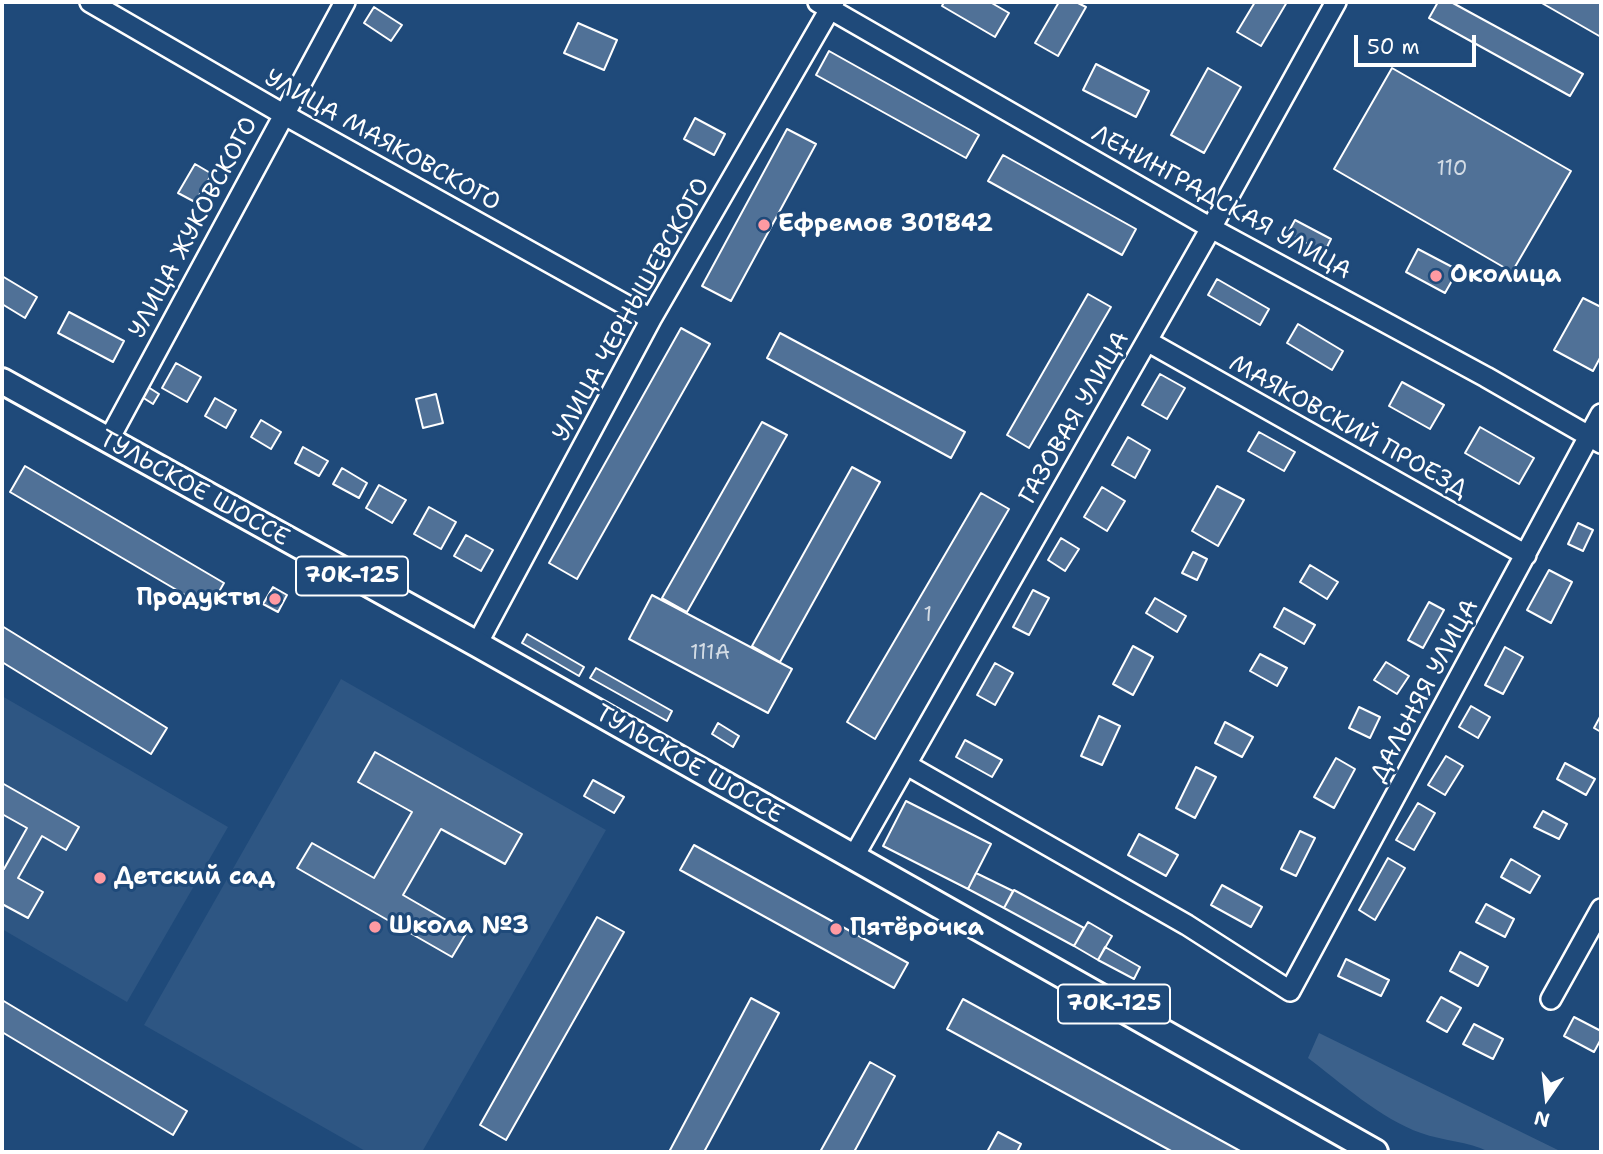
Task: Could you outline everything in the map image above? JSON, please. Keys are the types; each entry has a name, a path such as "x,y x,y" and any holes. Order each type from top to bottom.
{"main road":[{"name":"ТУЛЬСКОЕ ШОССЕ","path":"2,381 854,856 1363,1149"}],"street":[{"name":"УЛИЦА МАЯКОВСКОГО","path":"90,2 283,114 652,319"},
{"name":"УЛИЦА ЖУКОВСКОГО","path":"108,441 345,2"},
{"name":"ГАЗОВАЯ УЛИЦА","path":"854,856 1211,228 1336,2"},
{"name":"ЛЕНИНГРАДСКАЯ УЛИЦА","path":"828,4 1211,228 1486,377 1595,440"},
{"name":"УЛИЦА ЧЕРНЫШЕВСКОГО","path":"477,644 652,319 828,4"},
{"name":"МАЯКОВСКИЙ ПРОЕЗД","path":"1147,341 1526,555"},
{"name":"ДАЛЬНЯЯ УЛИЦА","path":"907,765 1187,925 1290,990 1526,555 1595,440 1601,414"},
{"path":"1551,999 1601,909"}],"shaded area":[{"name":"Школа №3","path":"341,679 606,830 422,1152 367,1152 144,1025"},
{"name":"Детский сад","path":"2,696 228,827 127,1002 2,929"},
{"path":"1319,1033 1562,1152 1489,1152 1406,1127 1362,1100 1308,1058"}],"building":[{"path":"944,2 990,2 1009,13 995,37 942,6"},
{"path":"1059,2 1076,2 1086,7 1058,56 1035,43"},
{"path":"1255,2 1287,2 1261,46 1237,32"},
{"path":"1438,2 1451,2 1583,74 1570,96 1429,18"},
{"path":"1540,2 1601,2 1601,37"},
{"path":"374,7 402,25 391,41 364,23"},
{"path":"578,23 617,40 604,70 564,53"},
{"path":"829,51 979,135 966,158 816,75"},
{"path":"1096,64 1149,91 1136,117 1083,90"},
{"path":"1208,68 1241,87 1204,153 1171,135"},
{"path":"1392,68 1571,171 1512,272 1334,169"},
{"path":"695,118 725,134 714,155 684,139"},
{"path":"787,129 816,144 731,301 702,286"},
{"path":"1003,155 1136,229 1122,255 988,181"},
{"path":"195,164 212,174 195,202 178,193"},
{"path":"1295,220 1331,239 1324,253 1288,233"},
{"path":"1418,249 1458,270 1445,293 1406,272"},
{"path":"2,276 37,297 25,318 2,304"},
{"path":"1217,279 1269,309 1260,325 1208,295"},
{"path":"1088,294 1111,307 1029,448 1007,435"},
{"path":"1583,298 1601,307 1601,356 1593,371 1554,350"},
{"path":"69,312 124,341 113,362 58,333"},
{"path":"1298,324 1343,351 1332,370 1287,343"},
{"path":"681,328 710,344 577,579 549,563"},
{"path":"780,333 965,432 951,458 767,358"},
{"path":"176,363 201,377 187,402 162,388"},
{"path":"1160,374 1185,388 1167,419 1142,405"},
{"path":"1402,382 1444,405 1430,429 1389,406"},
{"path":"148,387 159,394 153,404 142,397"},
{"path":"436,394 443,423 423,428 416,399"},
{"path":"215,398 236,410 226,428 205,416"},
{"path":"261,420 281,432 271,449 251,437"},
{"path":"762,422 787,435 687,612 662,598"},
{"path":"1480,427 1534,458 1519,484 1465,453"},
{"path":"1259,432 1295,452 1284,471 1248,451"},
{"path":"1128,437 1150,450 1135,478 1112,465"},
{"path":"303,447 328,461 319,476 295,463"},
{"path":"25,466 224,583 209,609 10,492"},
{"path":"852,467 880,482 780,662 752,646"},
{"path":"342,468 367,483 359,498 333,484"},
{"path":"379,485 406,500 392,523 366,508"},
{"path":"1217,486 1244,500 1218,546 1192,531"},
{"path":"1102,487 1125,501 1107,531 1084,517"},
{"path":"981,493 1009,509 875,739 847,722"},
{"path":"429,507 456,522 441,549 414,534"},
{"path":"1578,523 1593,530 1583,551 1568,544"},
{"path":"466,535 493,550 481,571 454,556"},
{"path":"1061,538 1079,549 1065,571 1048,560"},
{"path":"1193,552 1207,559 1197,580 1182,573"},
{"path":"1310,565 1338,582 1327,599 1300,582"},
{"path":"1549,570 1572,582 1551,623 1527,610"},
{"path":"273,587 287,595 278,612 263,604"},
{"path":"1033,590 1049,598 1029,635 1013,627"},
{"path":"652,595 792,669 768,713 629,639"},
{"path":"1155,598 1186,616 1177,632 1146,613"},
{"path":"1429,602 1444,610 1423,648 1408,640"},
{"path":"1284,608 1315,625 1304,644 1274,627"},
{"path":"2,626 167,728 151,754 2,662"},
{"path":"527,634 584,667 579,676 522,643"},
{"path":"1133,646 1153,657 1133,695 1113,684"},
{"path":"1505,647 1523,657 1503,694 1485,685"},
{"path":"1260,654 1287,668 1277,686 1250,671"},
{"path":"1386,662 1409,676 1397,694 1374,680"},
{"path":"995,663 1013,673 995,705 977,695"},
{"path":"596,668 672,711 667,721 590,678"},
{"path":"1471,706 1490,717 1478,738 1459,727"},
{"path":"1359,707 1380,717 1370,738 1349,728"},
{"path":"1601,715 1601,732 1594,728"},
{"path":"1099,716 1120,726 1102,765 1081,756"},
{"path":"1225,722 1253,737 1242,757 1215,743"},
{"path":"718,723 739,736 733,747 712,734"},
{"path":"965,740 1002,760 992,777 956,757"},
{"path":"375,752 522,834 505,864 441,829 403,895 467,932 452,957 297,868 312,843 374,878 412,812 358,782"},
{"path":"1446,756 1463,766 1445,795 1428,785"},
{"path":"1336,758 1355,769 1334,808 1314,797"},
{"path":"1565,763 1595,779 1586,795 1557,779"},
{"path":"1196,767 1216,777 1195,818 1176,808"},
{"path":"593,780 624,797 614,813 584,796"},
{"path":"2,783 79,827 66,850 42,836 18,878 43,892 28,918 2,904 2,868 4,869 27,828 2,814"},
{"path":"906,801 991,844 968,889 883,846"},
{"path":"1418,803 1435,813 1414,850 1396,840"},
{"path":"1543,811 1567,824 1559,839 1534,827"},
{"path":"1300,831 1315,838 1296,876 1281,869"},
{"path":"1139,834 1178,855 1166,876 1128,855"},
{"path":"694,845 908,963 894,988 680,870"},
{"path":"1388,858 1405,868 1375,920 1359,910"},
{"path":"1511,859 1540,876 1530,893 1501,877"},
{"path":"976,873 1013,891 1004,908 968,889"},
{"path":"1222,885 1262,907 1251,927 1211,905"},
{"path":"1014,890 1084,928 1074,946 1004,908"},
{"path":"1486,904 1514,919 1505,937 1476,922"},
{"path":"597,917 624,932 506,1140 480,1125"},
{"path":"1088,922 1112,936 1098,960 1074,946"},
{"path":"1105,947 1140,967 1134,979 1098,960"},
{"path":"1460,952 1488,967 1478,986 1450,971"},
{"path":"1346,959 1389,980 1381,996 1338,976"},
{"path":"1441,997 1461,1008 1447,1032 1427,1021"},
{"path":"751,998 779,1013 704,1152 669,1152"},
{"path":"963,999 1242,1152 1173,1152 947,1029"},
{"path":"2,1000 187,1111 173,1135 2,1032"},
{"path":"1574,1017 1601,1031 1601,1039 1594,1052 1564,1036"},
{"path":"1474,1024 1503,1039 1493,1059 1463,1044"},
{"path":"870,1062 895,1076 854,1152 820,1152"},
{"path":"998,1132 1021,1144 1017,1152 987,1152"}],"place":[{"name":"Ефремов 301842","path":"764,225"},
{"name":"Околица","path":"1436,276"},
{"name":"Продукты","path":"275,599"},
{"name":"Детский сад","path":"100,878"},
{"name":"Школа №3","path":"375,927"},
{"name":"Пятёрочка","path":"836,929"}]}
